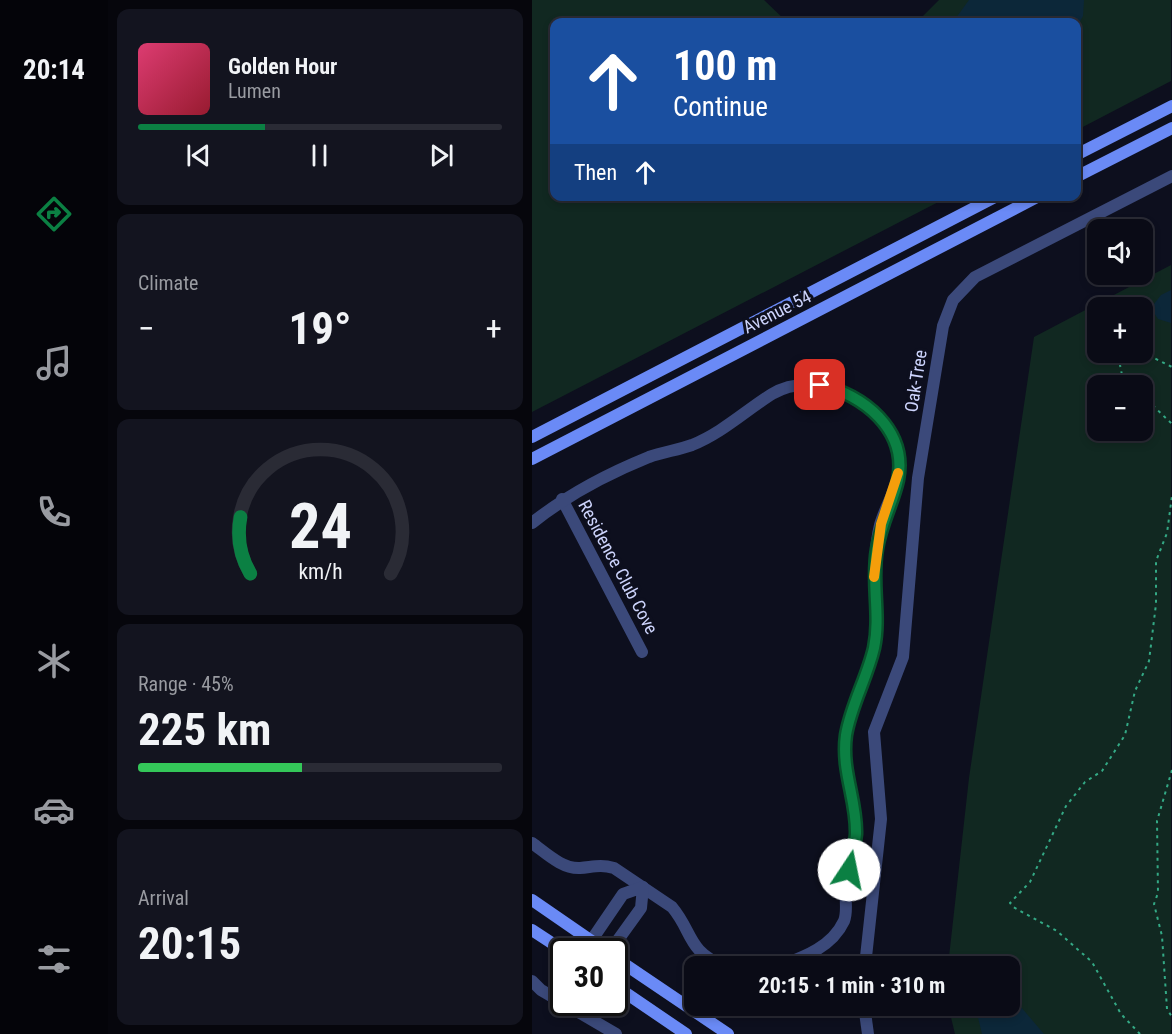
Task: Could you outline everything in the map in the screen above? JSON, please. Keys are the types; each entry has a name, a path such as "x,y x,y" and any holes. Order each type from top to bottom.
{"street":[{"path":"1081,152 1171,106"},
{"path":"1081,174 1171,128"},
{"name":"Oak-Tree","path":"866,956 881,819 874,732 903,657 918,478 943,326 953,300 975,277 1171,176"},
{"name":"Avenue 54","path":"532,437 987,201"},
{"name":"Avenue 54","path":"532,459 1029,201"},
{"path":"532,523 562,499 650,457 692,445 722,430 774,393 798,386 820,385 841,390 863,402 881,419 893,436 899,459 898,480 881,524 876,554 874,589 878,618 874,648 856,699 847,734 844,763 856,833 845,885 845,919 836,934 816,951 805,956"},
{"name":"Residence Club Cove","path":"562,499 642,652"},
{"path":"532,843 565,865 580,868 603,865 614,868 672,907 679,915 687,936 699,950 708,956"},
{"path":"595,938 623,894 643,887"},
{"path":"618,938 641,908 643,887"},
{"path":"532,900 580,938"},
{"path":"532,930 550,942"},
{"path":"628,966 728,1034"},
{"path":"532,981 541,990 616,1034"},
{"path":"628,995 686,1034"},
{"path":"866,1016 868,1034"}],"path":[{"path":"1153,358 1171,367"},
{"path":"1153,406 1171,424"},
{"path":"1140,1034 1121,1014 1092,962 1057,931 1013,907 1010,903 1035,873 1066,806 1085,782 1102,771 1125,735 1135,691 1149,661 1156,604 1156,561 1167,533 1171,496"},
{"path":"1171,771 1157,821 1159,893 1154,904 1162,936 1167,1009 1171,1017"}],"green space":[{"path":"532,0 764,0 783,18 550,18 550,201 940,201 532,412"},
{"path":"939,0 1171,0 1171,81 1081,128 1081,18 921,18"},
{"path":"1171,265 1171,1034 955,1034 951,1016 1020,1016 1020,956 949,956 969,778 1034,337 1087,309 1087,363 1153,363 1153,297 1110,297 1133,285 1153,285 1153,274"}],"water":[{"path":"969,0 1084,0 1081,20 956,18"},
{"path":"1171,290 1171,323 1158,319 1153,311 1153,305 1161,295"},
{"path":"1020,1006 1044,1034 982,1034 978,1016 1020,1016"}],"slow traffic":[{"path":"874,577 881,524 898,480 898,473"}],"route":[{"path":"820,385 841,390 863,402 881,419 893,436 899,459 898,480 881,524 876,554 874,589 878,618 874,648 856,699 847,734 844,763 856,833 849,870"}]}
